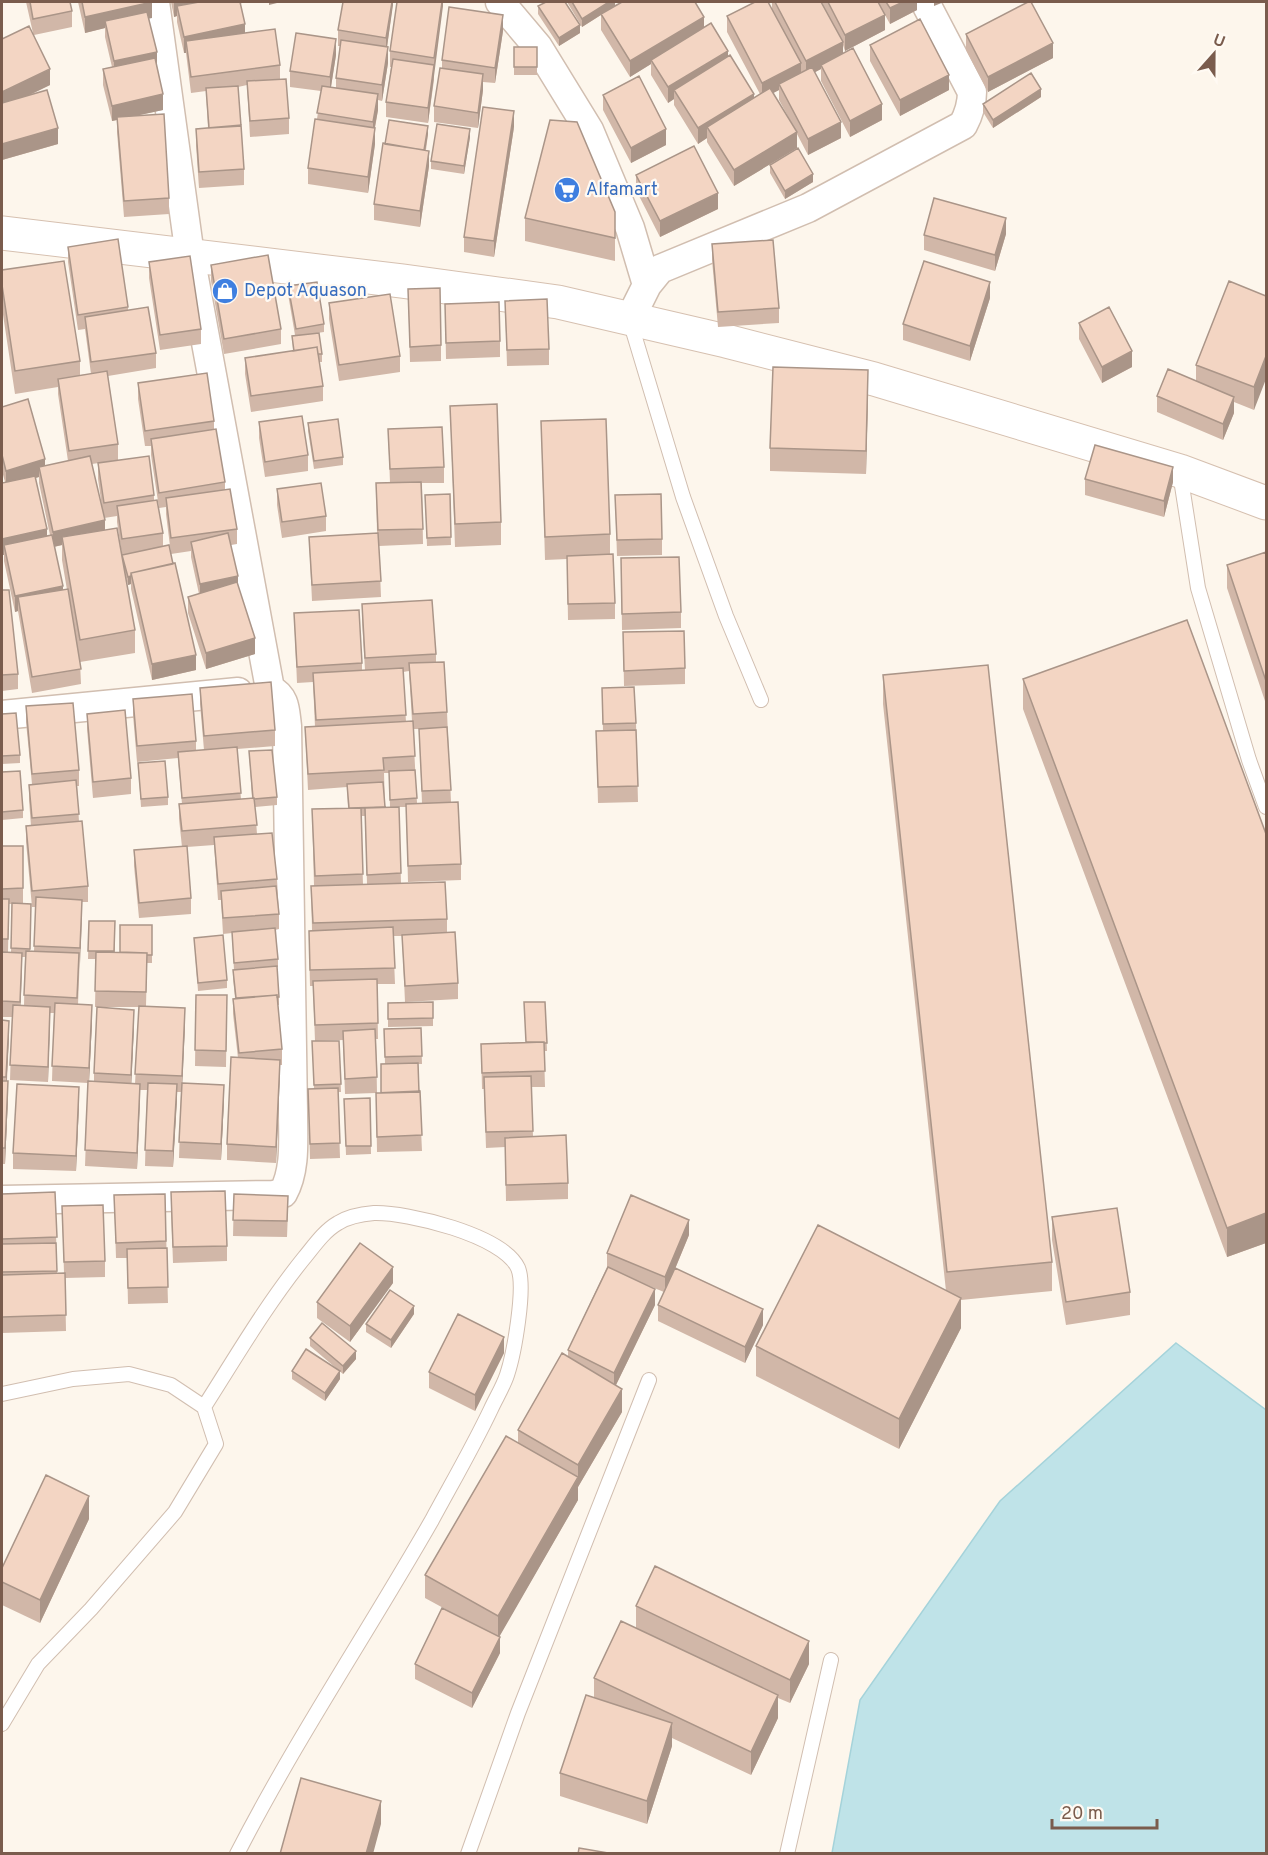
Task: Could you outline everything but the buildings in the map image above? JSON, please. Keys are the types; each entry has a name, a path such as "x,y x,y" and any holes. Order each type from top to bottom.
{"street":[{"path":"155,2 190,255 270,689"},
{"path":"500,2 538,47 590,130 630,228 647,285"},
{"path":"630,319 647,285 660,269 807,208 963,125 969,115 972,92 925,2"},
{"path":"2,232 558,302 726,341 874,379 1180,471 1266,503"},
{"path":"2,715 270,689 277,692 284,700 287,726 293,1113 292,1159 288,1184 283,1192 2,1200"}],"lane":[{"path":"630,319 683,497 726,616 760,700"},
{"path":"1180,471 1198,588 1249,760 1266,807"},
{"path":"204,1407 284,1283 320,1239 336,1224 355,1215 375,1213 407,1216 457,1230 486,1240 506,1253 518,1268 521,1286 519,1315 507,1375 482,1429 404,1567 265,1799 237,1854"},
{"path":"2,1394 73,1379 129,1374 171,1385 204,1407 216,1444 176,1512 91,1609 38,1664 2,1724"},
{"path":"468,1854 518,1713 649,1380"},
{"path":"787,1854 831,1660"}],"water":[{"path":"1176,1343 1266,1410 1266,1853 832,1853 860,1700 1000,1501"}],"place":[{"name":"Alfamart","path":"567,190"},
{"name":"Depot Aquason","path":"225,291"}]}
